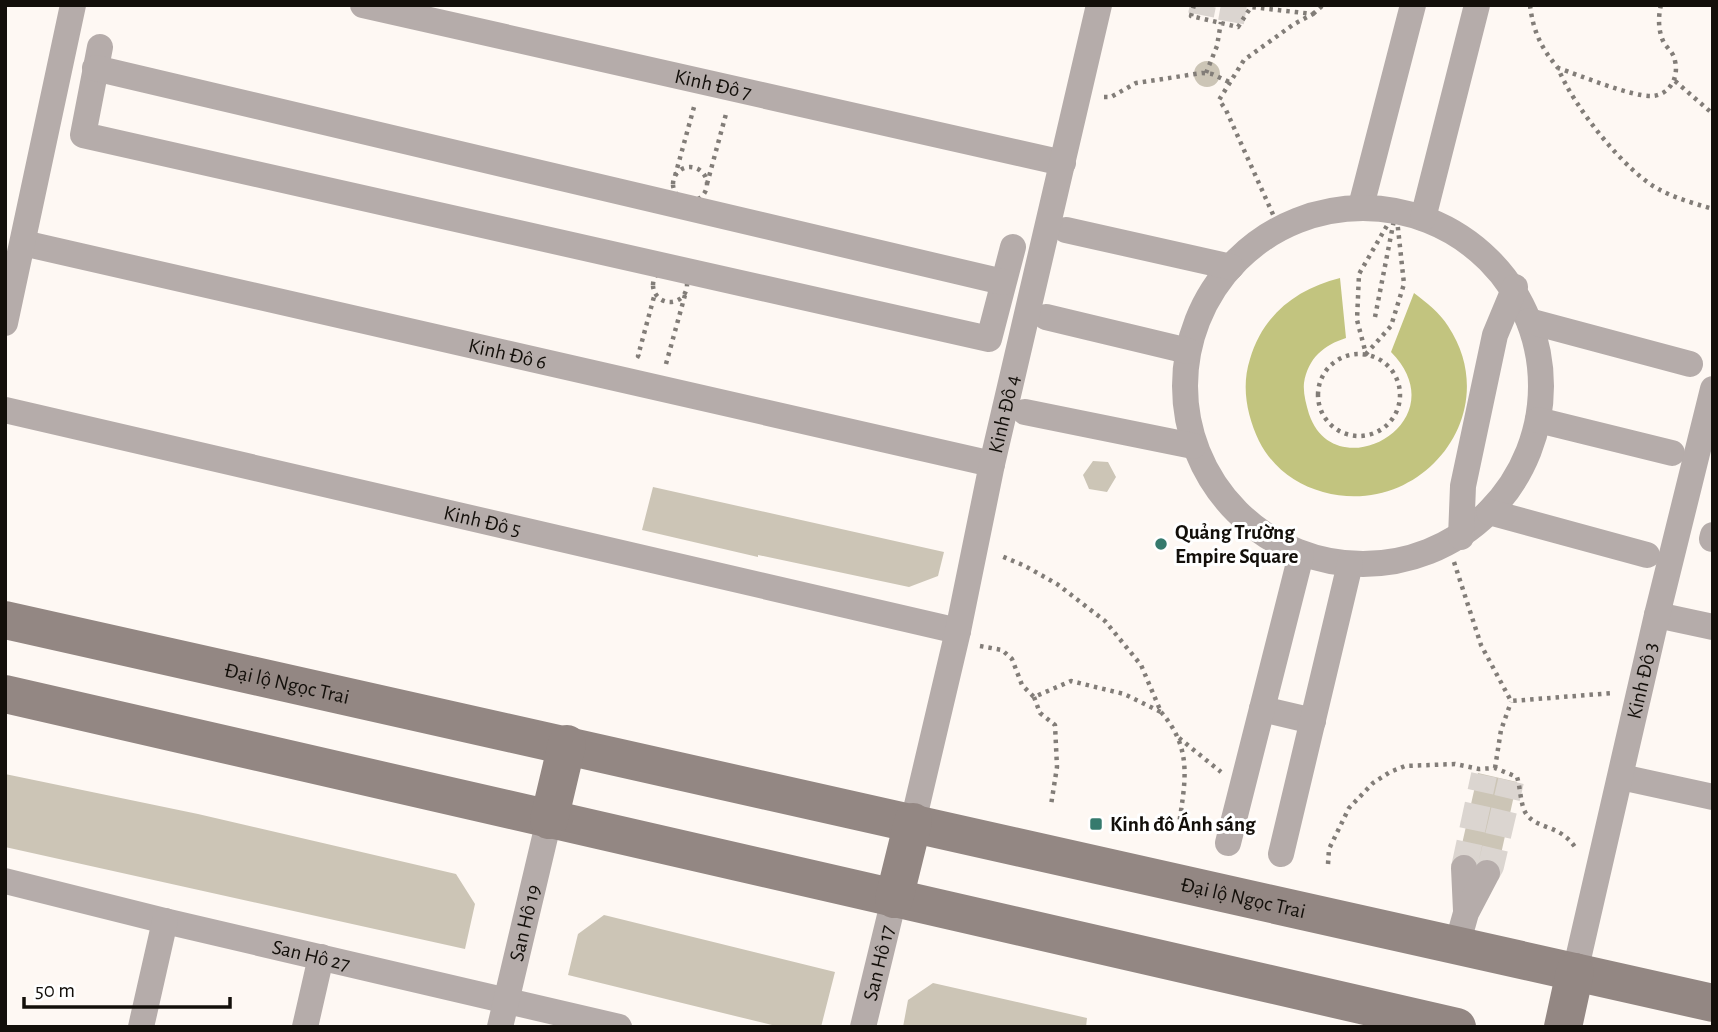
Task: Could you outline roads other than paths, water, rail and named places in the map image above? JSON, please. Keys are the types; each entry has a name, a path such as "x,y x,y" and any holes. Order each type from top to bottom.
{"main road":[{"name":"Đại lộ Ngọc Trai","path":"5,620 913,822 1462,929 1575,972 1713,1003"},
{"path":"5,694 1457,1027"},
{"path":"549,820 567,744"},
{"path":"894,899 913,822"},
{"path":"1563,1027 1575,972"}],"street":[{"path":"5,323 73,5"},
{"name":"Kinh Đô 7","path":"363,5 1063,163"},
{"name":"Kinh Đô 4","path":"913,822 965,638 992,464 1099,5"},
{"path":"1361,206 1413,5"},
{"path":"1423,218 1477,5"},
{"path":"1003,282 98,58 81,146 988,344 1013,247"},
{"path":"1350,204 1361,206 1396,210 1423,218 1477,248 1515,287 1529,321 1541,372 1538,420 1523,465 1497,505 1454,540 1418,557 1371,566 1327,563 1286,550 1246,524 1215,488 1193,446 1184,399 1188,351 1203,306 1231,267 1267,236 1311,215 1350,204"},
{"path":"1066,229 1231,267"},
{"name":"Kinh Đô 6","path":"23,243 992,464"},
{"path":"1454,540 1495,335 1515,287"},
{"path":"1046,317 1188,351"},
{"path":"1529,321 1690,364"},
{"name":"Kinh Đô 3","path":"1575,972 1657,615 1713,389"},
{"name":"Kinh Đô 5","path":"5,410 965,638"},
{"path":"1025,412 1193,446"},
{"path":"1538,420 1672,453"},
{"path":"1489,512 1647,555"},
{"path":"1228,843 1301,555"},
{"path":"1281,854 1350,564"},
{"path":"1657,615 1713,627"},
{"path":"1262,709 1313,721"},
{"path":"1620,777 1713,797"},
{"name":"San Hô 19","path":"500,1027 549,820"},
{"path":"1462,929 1476,870"},
{"name":"San Hô 27","path":"5,881 619,1027"},
{"name":"San Hô 17","path":"863,1027 894,899"},
{"path":"141,1027 165,921"},
{"path":"305,1027 321,957"}],"tunnel":[{"path":"1201,15 1203,5"},
{"path":"1231,22 1234,5"},
{"path":"1464,868 1484,775"},
{"path":"1487,873 1491,866 1511,781"}],"place":[{"name":"Quảng Trường Empire Square","path":"1161,544"},
{"name":"Kinh đô Ánh sáng","path":"1096,824"}]}
